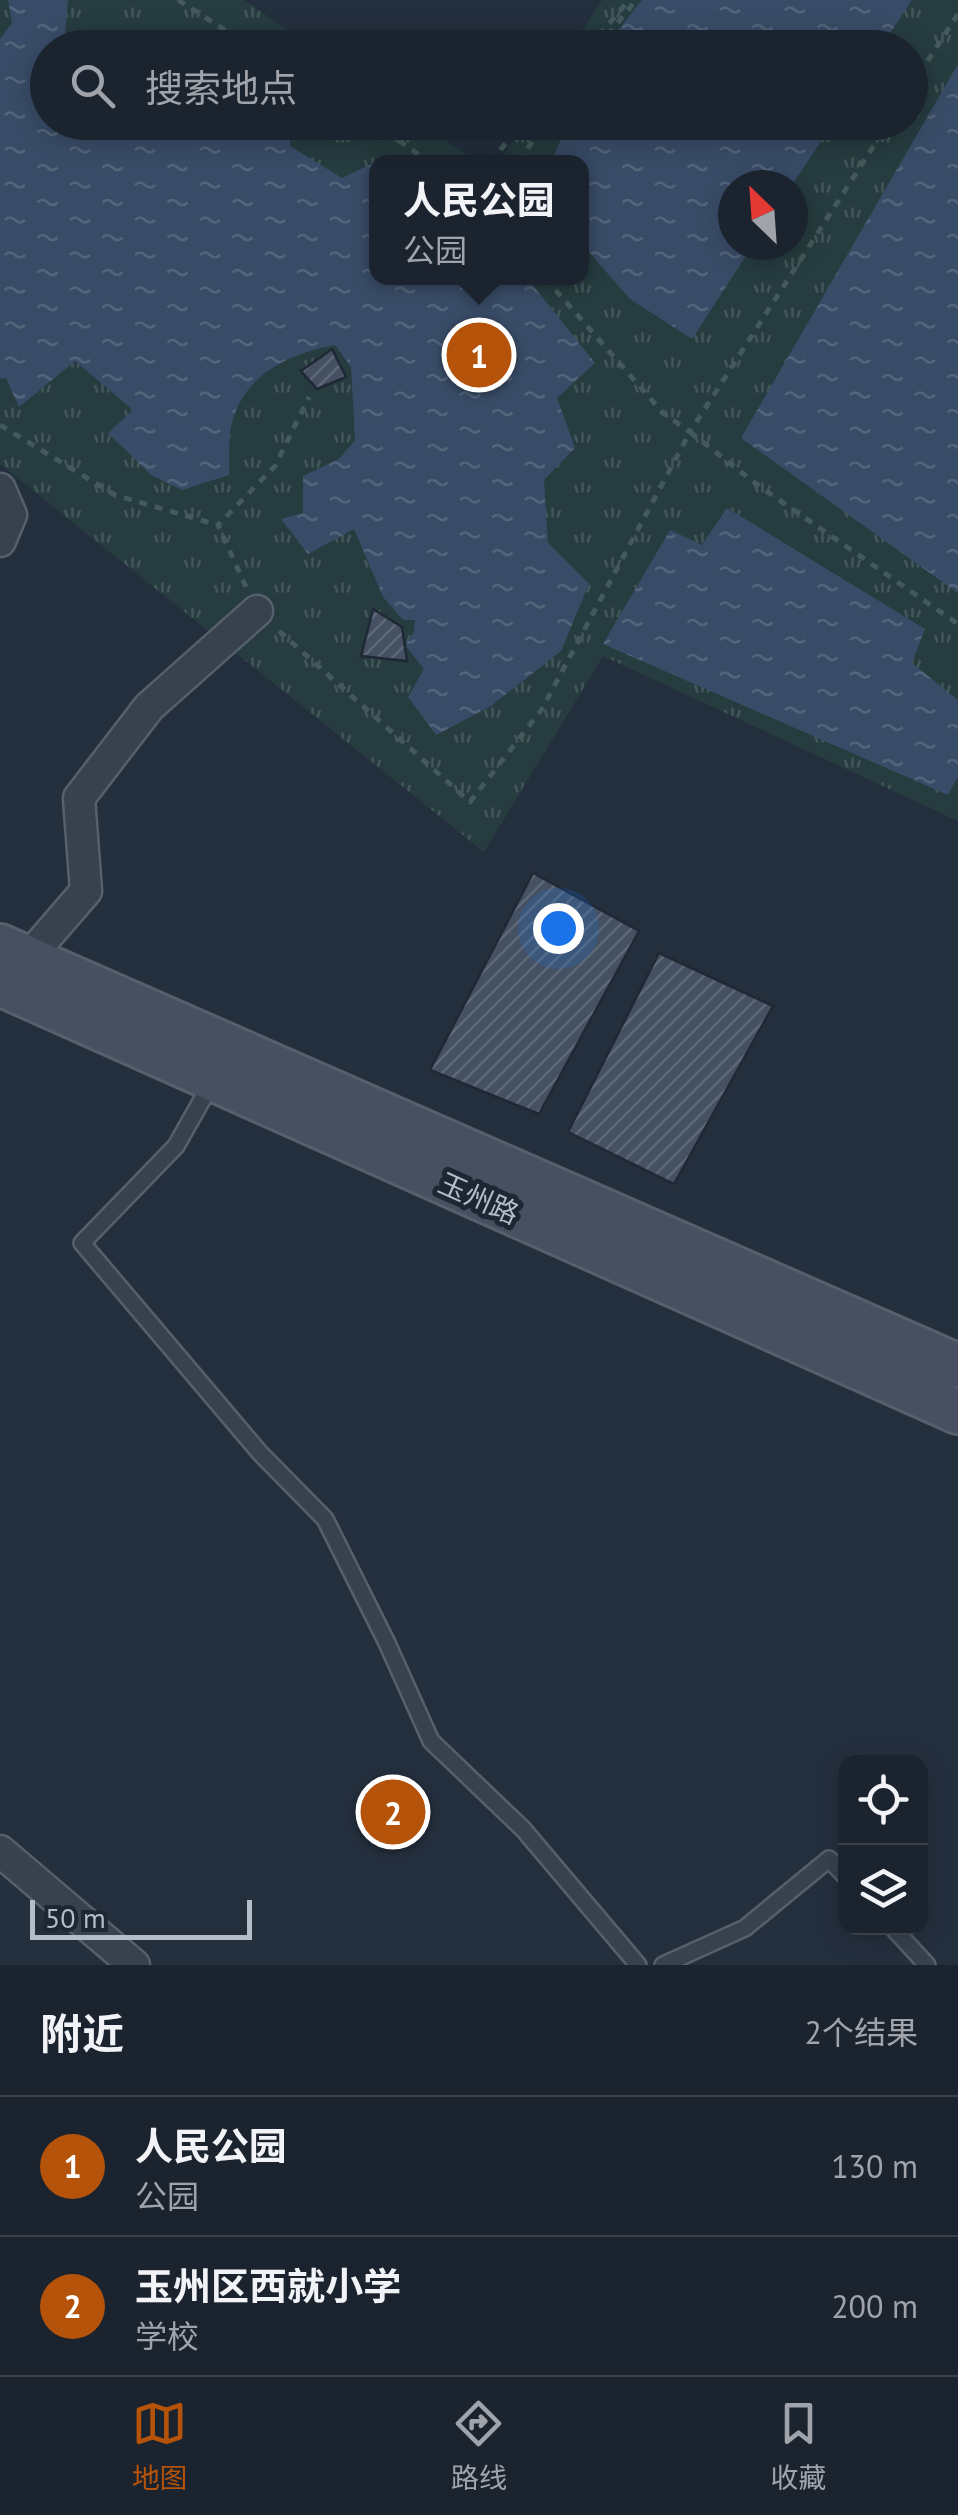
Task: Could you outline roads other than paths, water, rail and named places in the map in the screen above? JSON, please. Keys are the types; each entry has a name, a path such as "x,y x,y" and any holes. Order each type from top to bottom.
{"main road":[{"name":"玉州路","path":"10,962 214,1080 958,1412"},
{"name":"玉州路","path":"10,962 958,1366"}],"street":[{"path":"0,489 11,516 0,542"},
{"path":"10,962 86,891 79,798 149,706 257,611"},
{"path":"0,1852 134,1965"}],"lane":[{"path":"214,1080 176,1146 82,1243 260,1453 326,1519 388,1643 431,1741 522,1829 638,1965"},
{"path":"664,1965 744,1928 828,1859 838,1869"},
{"path":"899,1935 927,1965"}],"water":[{"path":"8,0 68,0 65,30 30,30 30,140 290,140 290,146 342,178 369,165 369,285 491,285 494,289 501,285 533,285 595,363 557,398 575,448 544,480 548,543 589,584 561,651 491,706 436,735 408,697 424,669 405,645 414,632 415,620 403,620 383,597 354,529 308,554 281,519 303,513 303,476 339,459 355,440 351,367 335,345 284,361 256,381 245,394 231,427 229,475 182,490 151,475 108,433 133,410 75,361 19,407 6,378 0,379 0,39 12,23"},
{"path":"642,0 912,0 892,30 618,30"},
{"path":"958,64 958,593 741,438 914,140 928,140 928,116"},
{"path":"560,140 822,140 802,170 718,170 718,260 743,260 692,339 630,299 589,252 589,155 554,155"},
{"path":"727,508 925,629 912,663 958,700 958,777 948,795 603,644 670,530 702,545"}],"place":[{"name":"人民公园","path":"479,355"},
{"name":"玉州区西就小学","path":"393,1812"}]}
